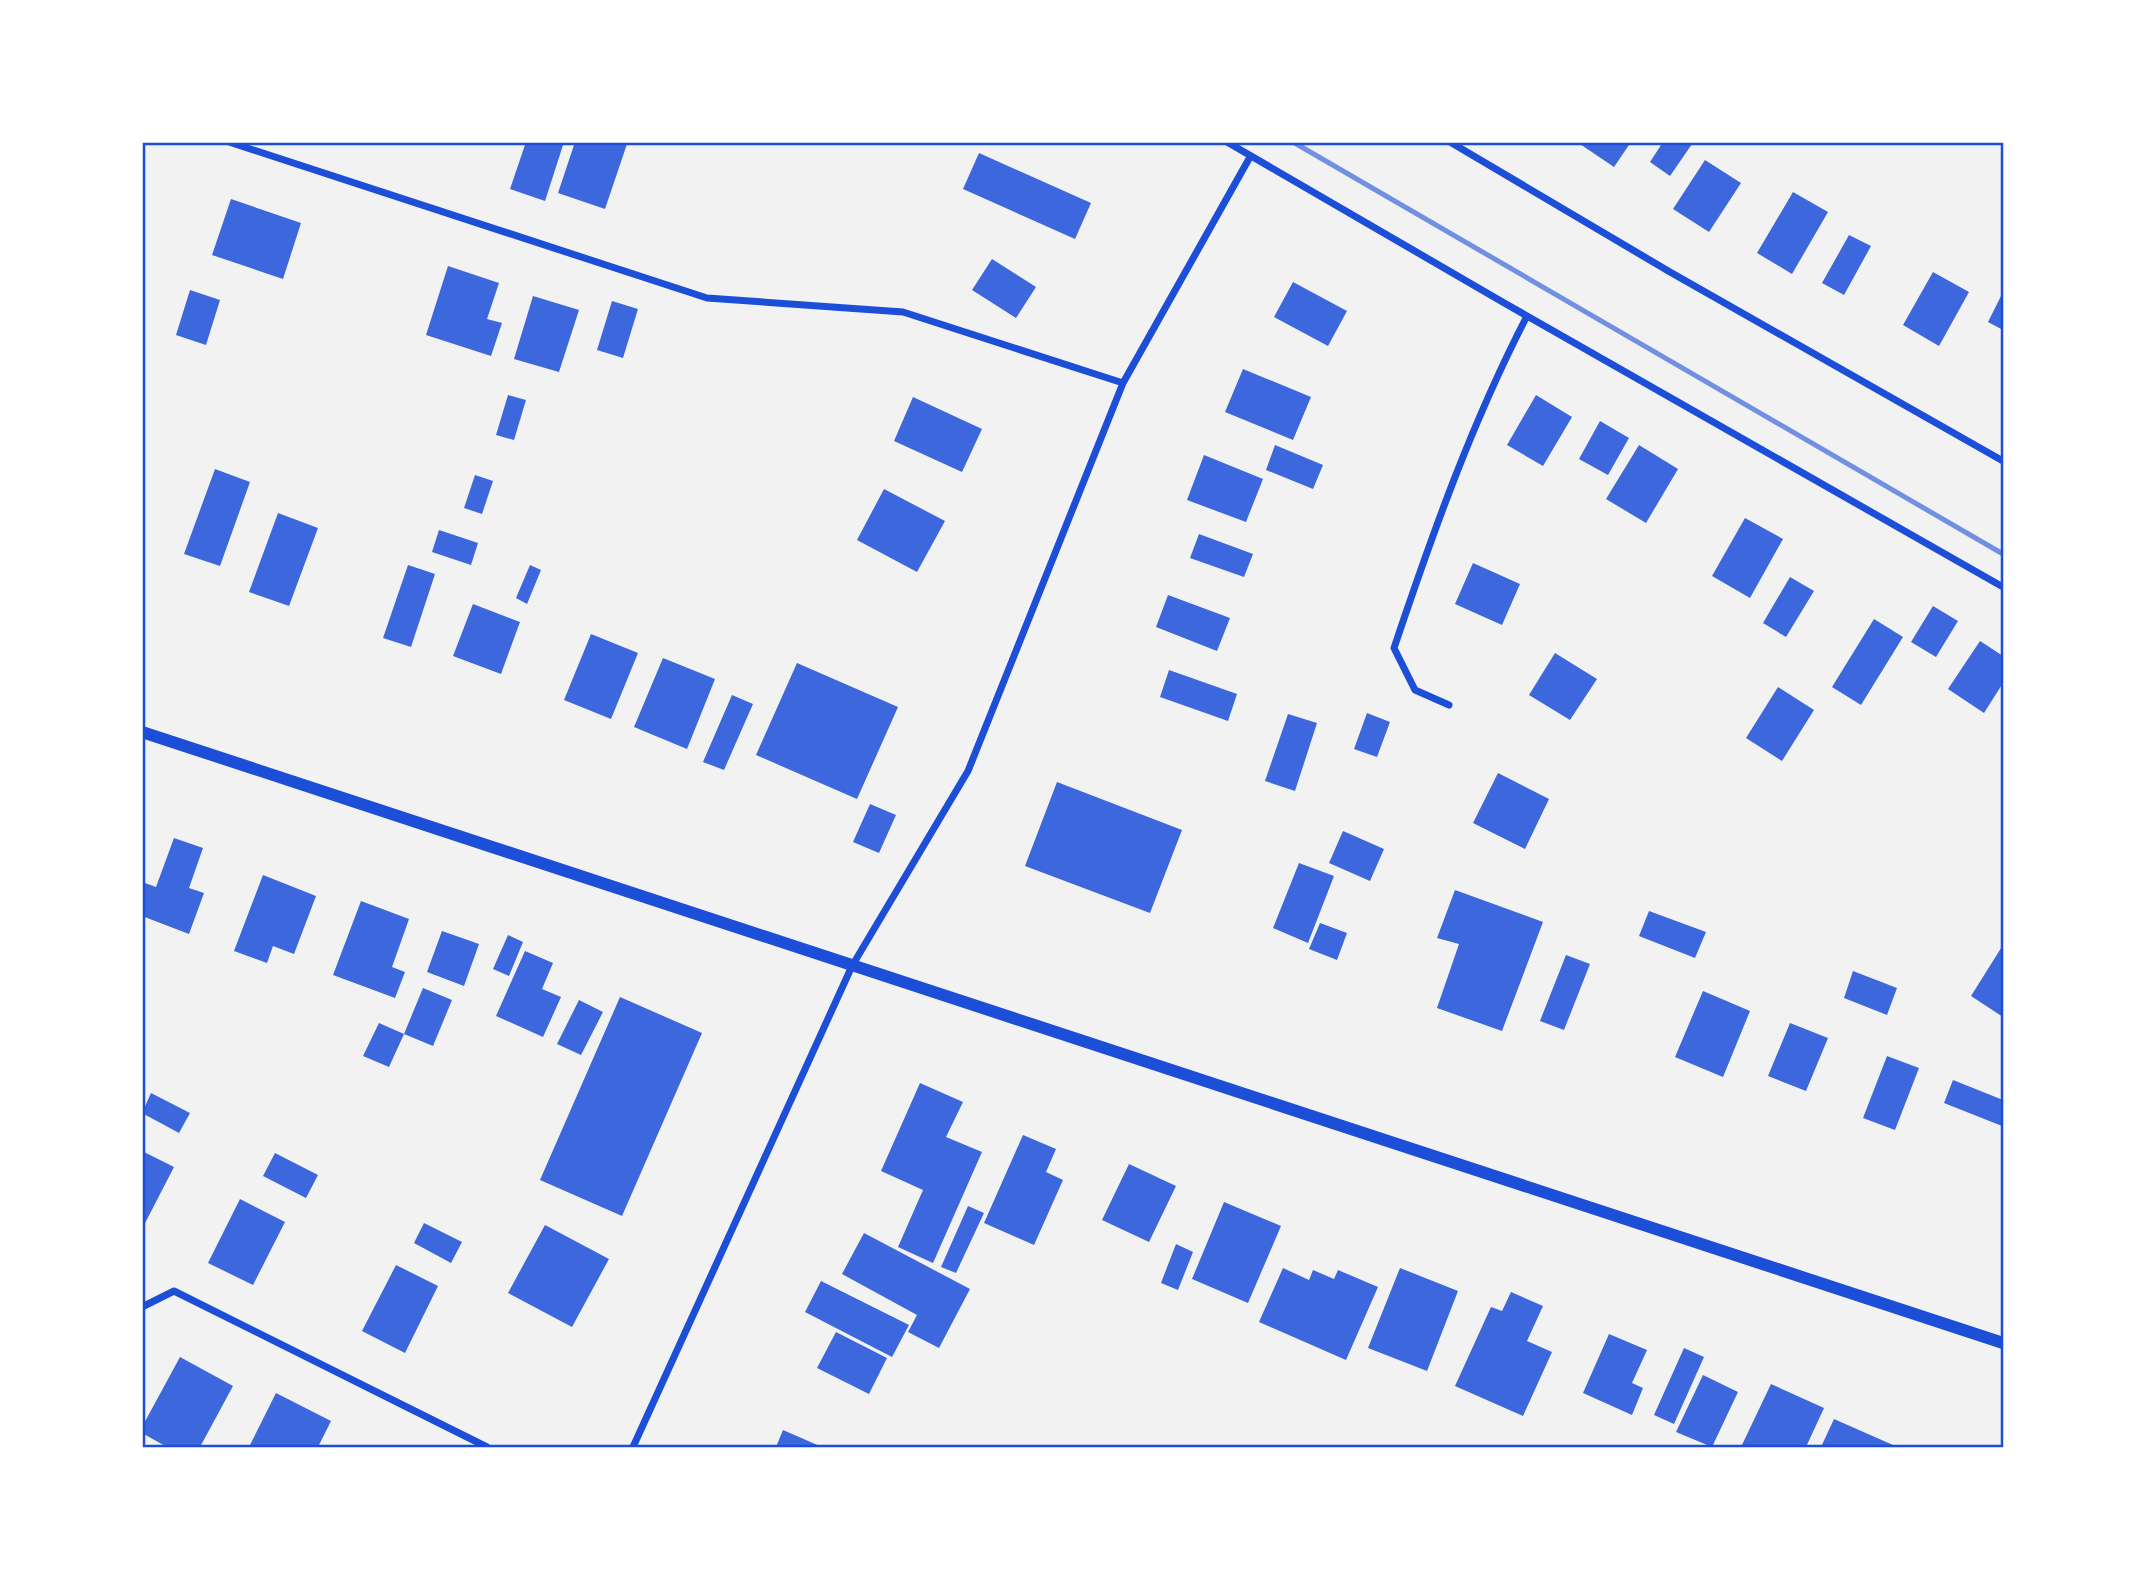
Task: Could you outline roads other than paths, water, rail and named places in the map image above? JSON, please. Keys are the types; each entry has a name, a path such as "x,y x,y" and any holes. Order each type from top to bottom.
{"street":[{"path":"229,142 707,298 903,312 1123,383"},
{"path":"1227,142 2003,587"},
{"path":"1450,142 1670,272 2003,461"},
{"path":"633,1447 852,966 968,771 1123,383 1250,157"},
{"path":"1449,705 1415,690 1394,648 1425,557 1495,378 1527,316"},
{"path":"142,733 2003,1343"},
{"path":"142,1307 174,1291 488,1447"}],"railway":[{"path":"1293,142 2003,554"}]}
